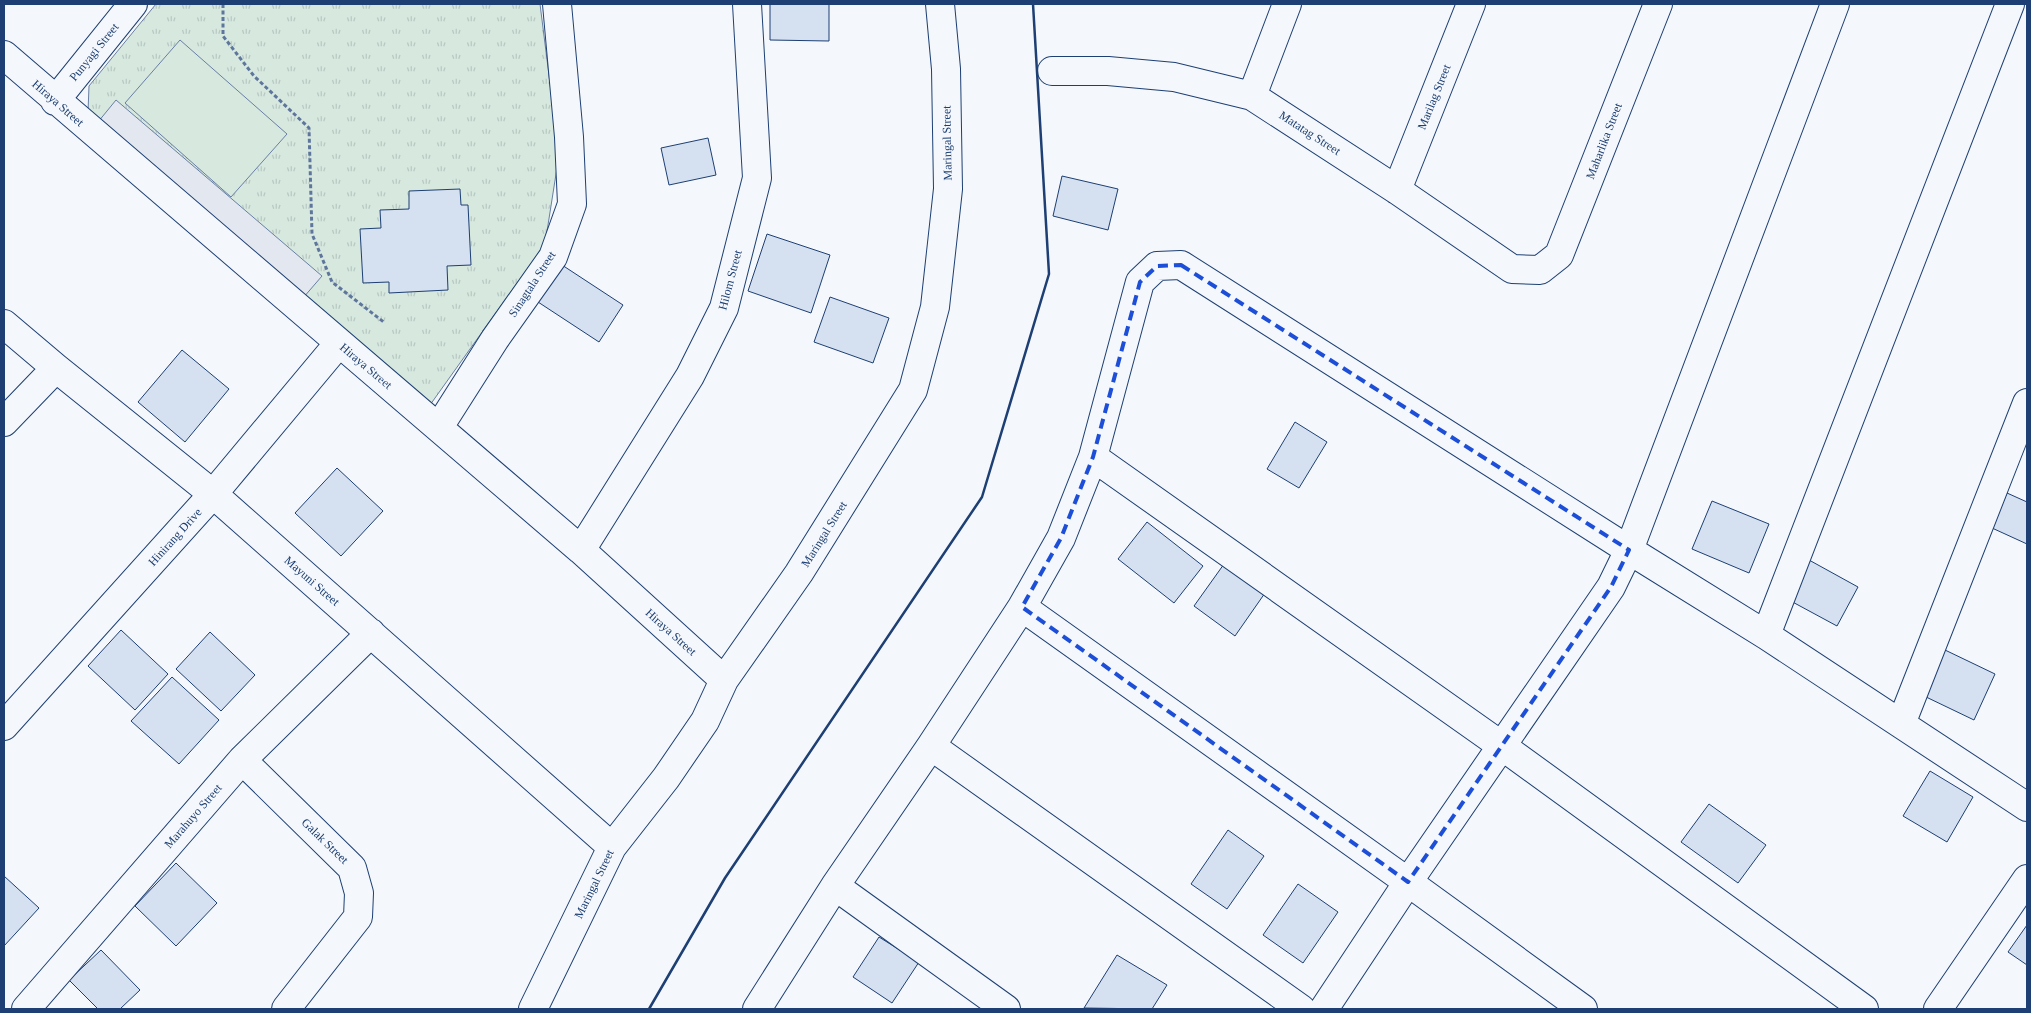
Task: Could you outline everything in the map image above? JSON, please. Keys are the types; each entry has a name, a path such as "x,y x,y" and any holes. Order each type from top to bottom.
{"street":[{"name":"Punyagi Street","path":"55,101 133,4"},
{"name":"Sinagtala Street","path":"439,427 495,339 553,257 572,204 569,137 557,4"},
{"name":"Hilom Street","path":"581,550 690,376 724,308 757,178 747,4"},
{"name":"Maringal Street","path":"533,1009 612,847 666,778 705,721 724,680 799,573 913,390 934,307 948,189 946,69 940,4"},
{"path":"1252,96 1287,4"},
{"name":"Marilag Street","path":"1397,190 1471,4"},
{"name":"Maharlika Street","path":"1540,270 1559,255 1658,4"},
{"path":"1324,1009 1408,882 1611,588 1629,550 1835,4"},
{"path":"1766,635 2010,4"},
{"name":"Hiraya Street","path":"4,56 581,550 724,680"},
{"name":"Matatag Street","path":"1052,71 1108,70 1174,77 1252,96 1397,190 1512,269 1540,270"},
{"path":"757,1009 835,886 932,746 1022,607 1062,538 1093,457 1140,282 1156,266 1181,265 1766,635 2027,807"},
{"name":"Mayuni Street","path":"4,324 214,494 612,847"},
{"name":"Hinirang Drive","path":"4,726 214,494 339,343"},
{"path":"4,422 56,368"},
{"path":"1901,724 2027,403"},
{"path":"1093,457 1502,746 1864,1009"},
{"path":"1022,607 1583,1009"},
{"name":"Marahuyo Street","path":"26,1009 242,760 371,632"},
{"path":"932,746 1301,1009"},
{"name":"Galak Street","path":"242,760 352,868 360,893 358,917 286,1009"},
{"path":"1938,1009 2027,879"},
{"path":"835,886 1006,1009"}],"path":[{"path":"223,4 223,36 254,76 310,128 312,234 332,282 385,323"}],"highlighted area":[{"path":"1181,265 1629,550 1611,587 1408,882 1022,607 1061,538 1093,457 1140,282 1157,266"}],"green space":[{"path":"156,4 540,4 559,155 545,244 430,405 88,112 89,86"},
{"path":"180,40 287,134 231,197 125,103"}],"shaded area":[{"path":"116,100 322,276 303,298 98,122"}],"building":[{"path":"770,4 829,4 829,41 770,40"},
{"path":"708,138 716,175 669,185 661,148"},
{"path":"1062,176 1118,189 1108,230 1053,216"},
{"path":"460,189 461,205 468,205 471,265 447,266 448,290 389,293 389,282 363,283 360,229 381,228 380,210 409,209 409,191"},
{"path":"767,234 830,255 811,313 748,291"},
{"path":"562,265 623,305 599,342 538,302"},
{"path":"830,297 889,318 873,363 814,342"},
{"path":"182,350 229,389 185,442 138,402"},
{"path":"1295,422 1327,442 1299,488 1267,469"},
{"path":"337,468 383,511 341,556 295,513"},
{"path":"2007,493 2027,502 2027,544 1992,528"},
{"path":"1712,501 1769,524 1749,573 1692,549"},
{"path":"1147,522 1203,566 1174,603 1118,559"},
{"path":"1809,560 1858,587 1837,626 1787,599"},
{"path":"1224,564 1265,593 1235,636 1194,606"},
{"path":"121,630 168,674 135,710 88,666"},
{"path":"210,632 255,675 221,711 176,669"},
{"path":"1945,650 1995,674 1974,720 1924,696"},
{"path":"172,677 219,720 179,764 131,721"},
{"path":"1930,771 1973,797 1947,842 1903,816"},
{"path":"1709,804 1766,845 1738,883 1681,842"},
{"path":"1228,830 1264,856 1227,909 1191,884"},
{"path":"176,863 217,903 176,946 135,906"},
{"path":"4,876 39,908 4,946"},
{"path":"1298,884 1338,912 1303,963 1263,935"},
{"path":"2027,925 2027,965 2008,952"},
{"path":"879,937 919,962 892,1003 853,977"},
{"path":"101,950 140,990 120,1009 98,1009 69,980"},
{"path":"1117,955 1167,985 1152,1009 1084,1008"}],"wall":[{"path":"649,1009 725,878 982,497 1049,274 1033,4"}]}
